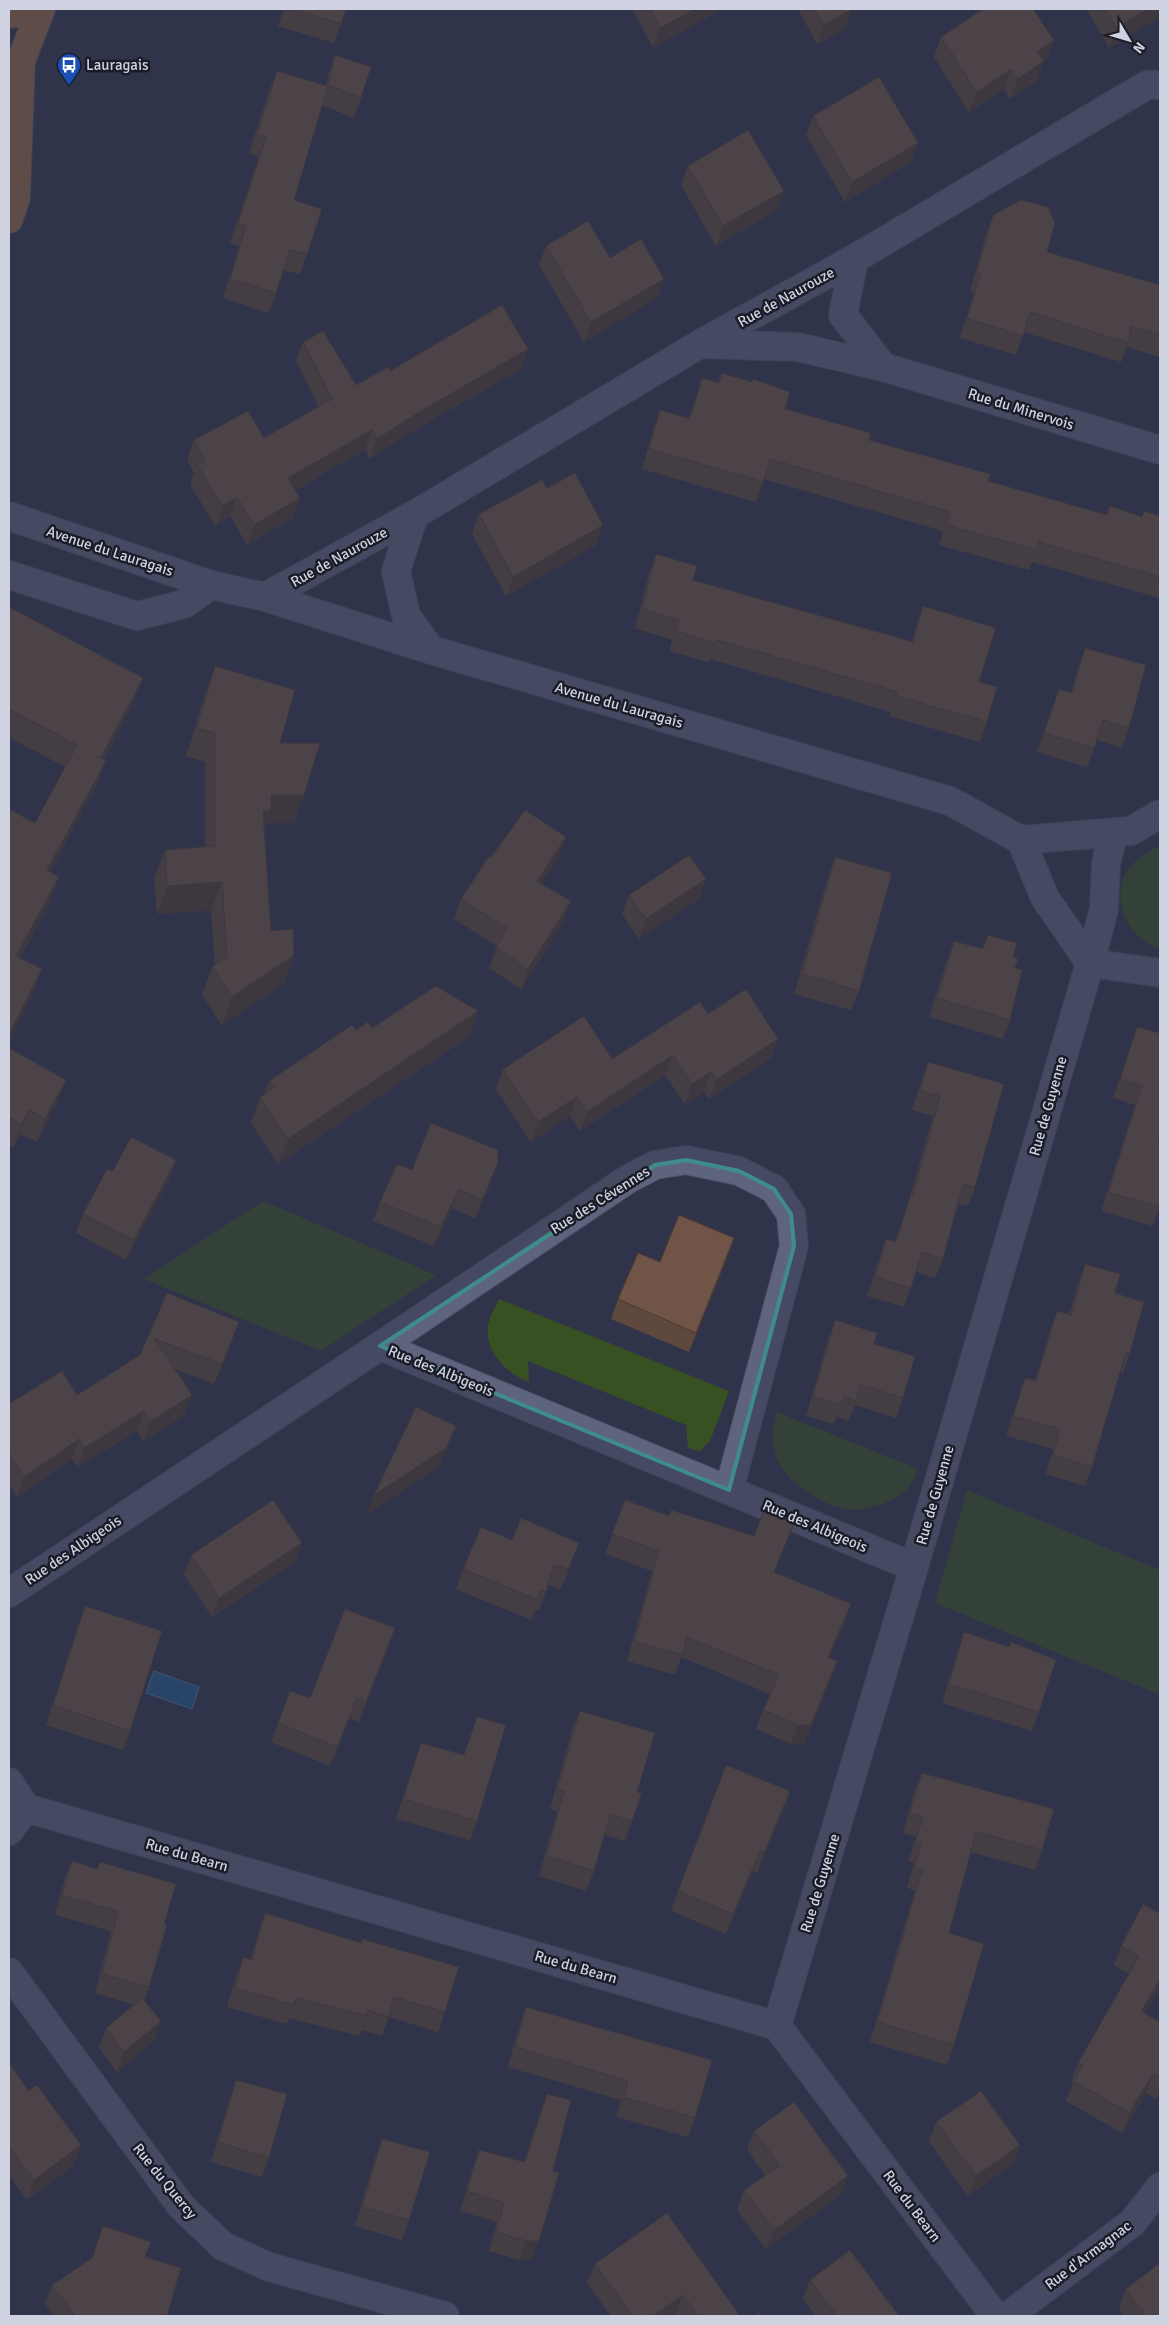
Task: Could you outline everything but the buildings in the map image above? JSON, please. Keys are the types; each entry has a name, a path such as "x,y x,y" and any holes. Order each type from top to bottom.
{"main road":[{"path":"9,14 20,13 30,9"},
{"path":"9,219 16,197 22,61 41,9"}],"street":[{"name":"Rue de Naurouze","path":"265,597 414,516 700,344 854,259 1147,85 1160,85"},
{"path":"854,259 844,316 883,367"},
{"name":"Rue du Minervois","path":"700,344 798,347 883,367 1160,450"},
{"name":"Avenue du Lauragais","path":"9,516 211,585 265,597 431,650 950,800 1021,840"},
{"name":"Rue de Naurouze","path":"414,516 396,571 406,616 431,650"},
{"path":"9,576 137,616 184,604 211,585"},
{"path":"1160,814 1131,831 1021,840 1046,898 1090,963 1160,973"},
{"name":"Rue de Guyenne","path":"777,2026 914,1568 1090,963 1104,909 1106,863 1114,832"},
{"name":"Rue des Cévennes","path":"380,1346 628,1179 655,1165 686,1160 739,1171 774,1189 791,1214 794,1246 729,1490"},
{"name":"Rue des Albigeois","path":"9,1593 380,1346 914,1568"},
{"path":"9,1782 26,1808 9,1830"},
{"name":"Rue du Bearn","path":"26,1808 777,2026 995,2316"},
{"name":"Rue du Quercy","path":"9,1972 181,2206 223,2246 269,2268 445,2316"},
{"name":"Rue d'Armagnac","path":"1008,2316 1133,2222 1160,2187"}],"highlighted area":[{"path":"686,1160 739,1171 774,1189 791,1214 794,1246 729,1490 380,1346 655,1165"}],"green space":[{"path":"1160,845 1160,949 1148,944 1130,927 1121,904 1121,892 1123,880 1129,868 1139,858"},
{"path":"263,1201 436,1275 321,1351 144,1279"},
{"path":"499,1299 729,1391 710,1441 700,1451 688,1448 686,1425 528,1361 529,1382 511,1372 497,1358 489,1341 489,1321"},
{"path":"776,1412 918,1469 914,1480 900,1495 873,1507 846,1509 828,1504 800,1486 780,1465 774,1446 773,1432"},
{"path":"967,1490 1160,1570 1160,1695 935,1603"}],"water":[{"path":"154,1671 199,1687 192,1709 146,1693"}],"place":[{"name":"Lauragais","path":"69,86"}]}
